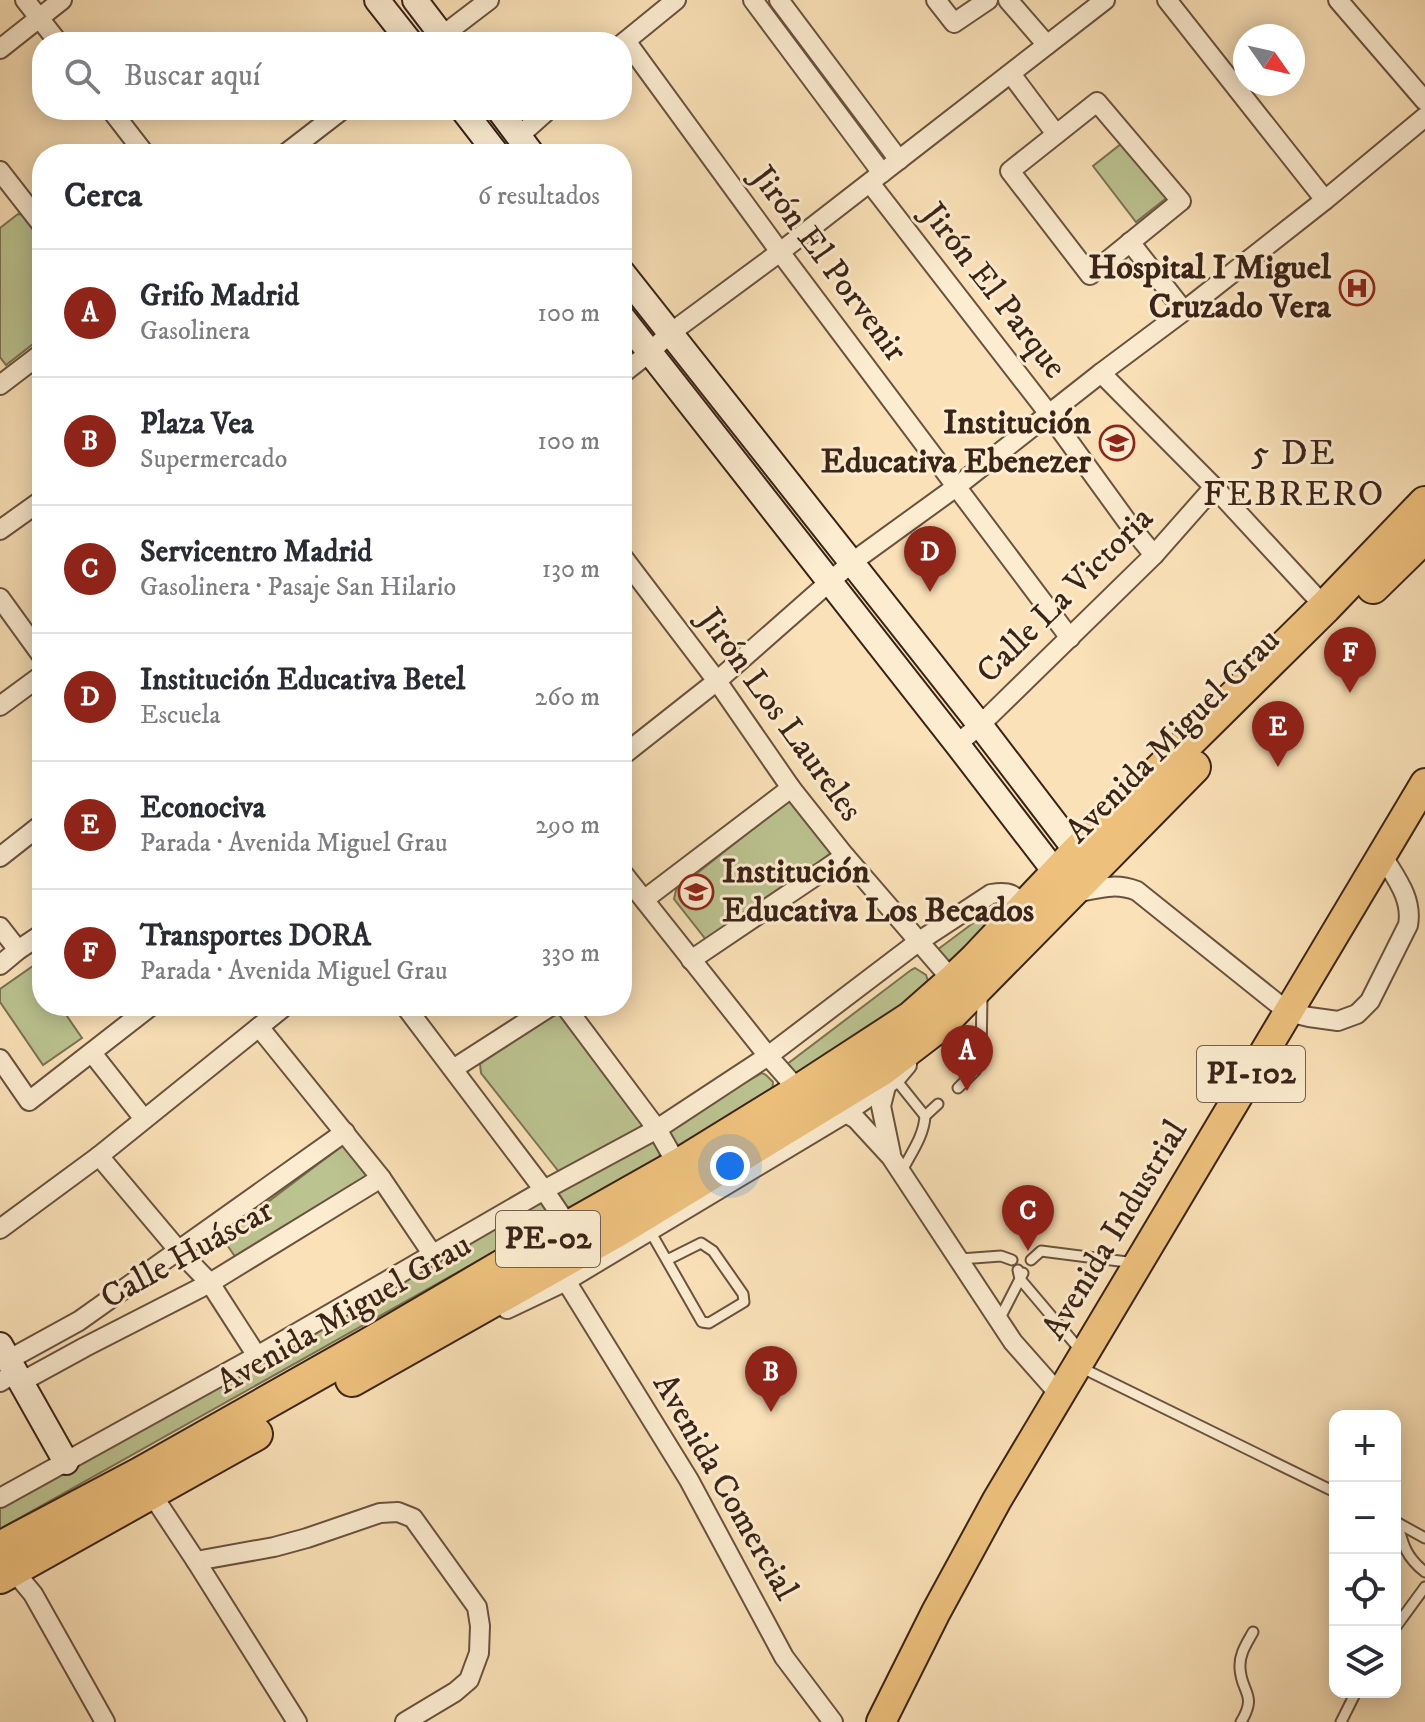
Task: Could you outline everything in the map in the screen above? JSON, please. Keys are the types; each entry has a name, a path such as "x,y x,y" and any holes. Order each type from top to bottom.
{"highway":[{"name":"Avenida Miguel Grau","path":"4,1565 151,1493 888,1078 942,1023 968,982 1026,907 1079,876 1325,607 1425,503"},
{"name":"Avenida Miguel Grau","path":"4,1565 140,1474 569,1227 694,1188 799,1091 968,982 1425,536"}],"main road":[{"path":"377,0 402,32"},
{"path":"415,0 436,32"},
{"path":"471,120 489,144"},
{"path":"507,120 525,144"},
{"path":"632,285 980,725 1079,876"},
{"path":"632,330 957,744 1079,876"},
{"name":"Avenida Industrial","path":"881,1722 997,1500 1425,783"},
{"path":"9,1368 66,1462"}],"street":[{"path":"25,0 50,32"},
{"path":"0,49 62,0"},
{"path":"451,32 489,0"},
{"path":"632,36 676,0"},
{"name":"Jirón El Parque","path":"753,0 876,178 1154,555"},
{"path":"779,0 899,160"},
{"path":"936,0 954,23 988,0"},
{"path":"1008,0 1047,45"},
{"path":"632,366 669,334 780,252 1105,0"},
{"path":"1167,0 1325,200"},
{"path":"1338,0 1425,101"},
{"name":"Jirón El Porvenir","path":"632,54 1070,638"},
{"path":"1011,74 1056,134"},
{"path":"1097,102 1181,201 1090,275 1010,171 1056,134 1097,102"},
{"path":"632,748 717,681 851,563 956,487 1184,311 1425,117"},
{"path":"119,120 137,144"},
{"path":"298,144 329,120"},
{"path":"527,144 542,120"},
{"path":"0,171 32,212"},
{"path":"1130,242 1184,311"},
{"path":"3,377 32,359"},
{"path":"1101,373 1214,487 1325,607"},
{"name":"Calle La Victoria","path":"957,744 1154,555 1214,487"},
{"path":"0,530 32,507"},
{"name":"Jirón Los Laureles","path":"632,569 717,681 791,788 845,856 918,942 968,982"},
{"path":"0,598 32,642"},
{"path":"0,706 32,682"},
{"path":"645,899 791,788"},
{"path":"0,857 32,832"},
{"path":"1079,876 1137,891 1288,1012 1338,1021 1357,1014 1370,1001 1408,925 1408,903 1382,855"},
{"path":"691,960 845,856"},
{"path":"632,884 799,1091"},
{"name":"Avenida Miguel Grau","path":"0,1498 657,1129 768,1056 918,942 991,894 1012,893 1026,907"},
{"path":"0,927 18,950"},
{"path":"0,965 32,941"},
{"path":"0,1059 29,1101 138,1016"},
{"path":"0,1229 99,1156 273,1016"},
{"path":"413,1016 569,1227"},
{"path":"453,1069 535,1016"},
{"path":"572,1016 657,1129 694,1188"},
{"path":"259,1027 381,1178 433,1255"},
{"path":"92,1053 144,1119"},
{"path":"888,1078 881,1106 896,1164"},
{"name":"Avenida Miguel Grau","path":"401,1352 483,1320 566,1281 650,1231 694,1188 846,1113 888,1078"},
{"path":"846,1113 856,1119 896,1164 1021,1352 1059,1394"},
{"path":"9,1368 345,1132"},
{"path":"99,1156 210,1283 257,1356"},
{"name":"Calle Huáscar","path":"9,1368 85,1347 210,1283 381,1178"},
{"name":"Avenida Comercial","path":"566,1281 689,1480 784,1657 833,1722"},
{"path":"151,1493 297,1722"},
{"path":"196,1561 274,1547 380,1513 398,1512 413,1518 477,1607 479,1653 469,1680 405,1722"},
{"path":"4,1565 33,1594 105,1722"}],"lane":[{"path":"958,1088 975,1071 981,1059 968,982"},
{"path":"888,1078 925,1116"},
{"path":"896,1164 920,1136 925,1116 938,1104"},
{"path":"650,1231 702,1322 709,1323 744,1302 743,1294 713,1251 701,1243 667,1260"},
{"path":"1031,1260 1041,1251 1137,1263"},
{"path":"960,1259 1001,1256 1012,1260"},
{"path":"999,1320 1021,1274 1080,1359 1329,1489"},
{"path":"1401,1525 1425,1538"},
{"path":"1401,1538 1411,1560 1425,1572"},
{"path":"1396,1626 1425,1587"},
{"path":"1241,1722 1249,1706 1239,1666 1241,1653 1253,1632"},
{"path":"1341,1722 1353,1698"}],"green space":[{"path":"1126,140 1169,196 1136,222 1093,166"},
{"path":"18,214 27,215 32,222 32,345 6,365 0,357 0,228"},
{"path":"788,801 797,802 832,852 717,941 707,941 674,899 676,890"},
{"path":"1011,899 951,969 933,953 1004,900"},
{"path":"32,967 32,1016 67,1016 82,1038 43,1065 0,1002 0,989"},
{"path":"915,968 926,975 929,984 926,988 799,1081 786,1065"},
{"path":"548,1016 563,1016 643,1125 563,1177 481,1073 480,1064"},
{"path":"762,1073 773,1082 772,1093 684,1148 671,1141 668,1127"},
{"path":"648,1140 659,1149 658,1164 569,1209 557,1195 559,1189"},
{"path":"342,1146 347,1146 371,1179 238,1261 223,1239 224,1235"},
{"path":"541,1201 551,1214 549,1221 0,1529 0,1505"}],"place":[{"name":"Hospital I Miguel Cruzado Vera","path":"1357,288"},
{"name":"Institución Educativa Ebenezer","path":"1117,443"},
{"name":"Institución Educativa Betel","path":"930,592"},
{"name":"Transportes DORA","path":"1350,693"},
{"name":"Econociva","path":"1278,767"},
{"name":"Institución Educativa Los Becados","path":"696,892"},
{"name":"Grifo Madrid","path":"967,1091"},
{"name":"Servicentro Madrid","path":"1028,1251"},
{"name":"Plaza Vea","path":"771,1412"}],"district":[{"name":"5 DE FEBRERO","path":"1294,474"}]}
